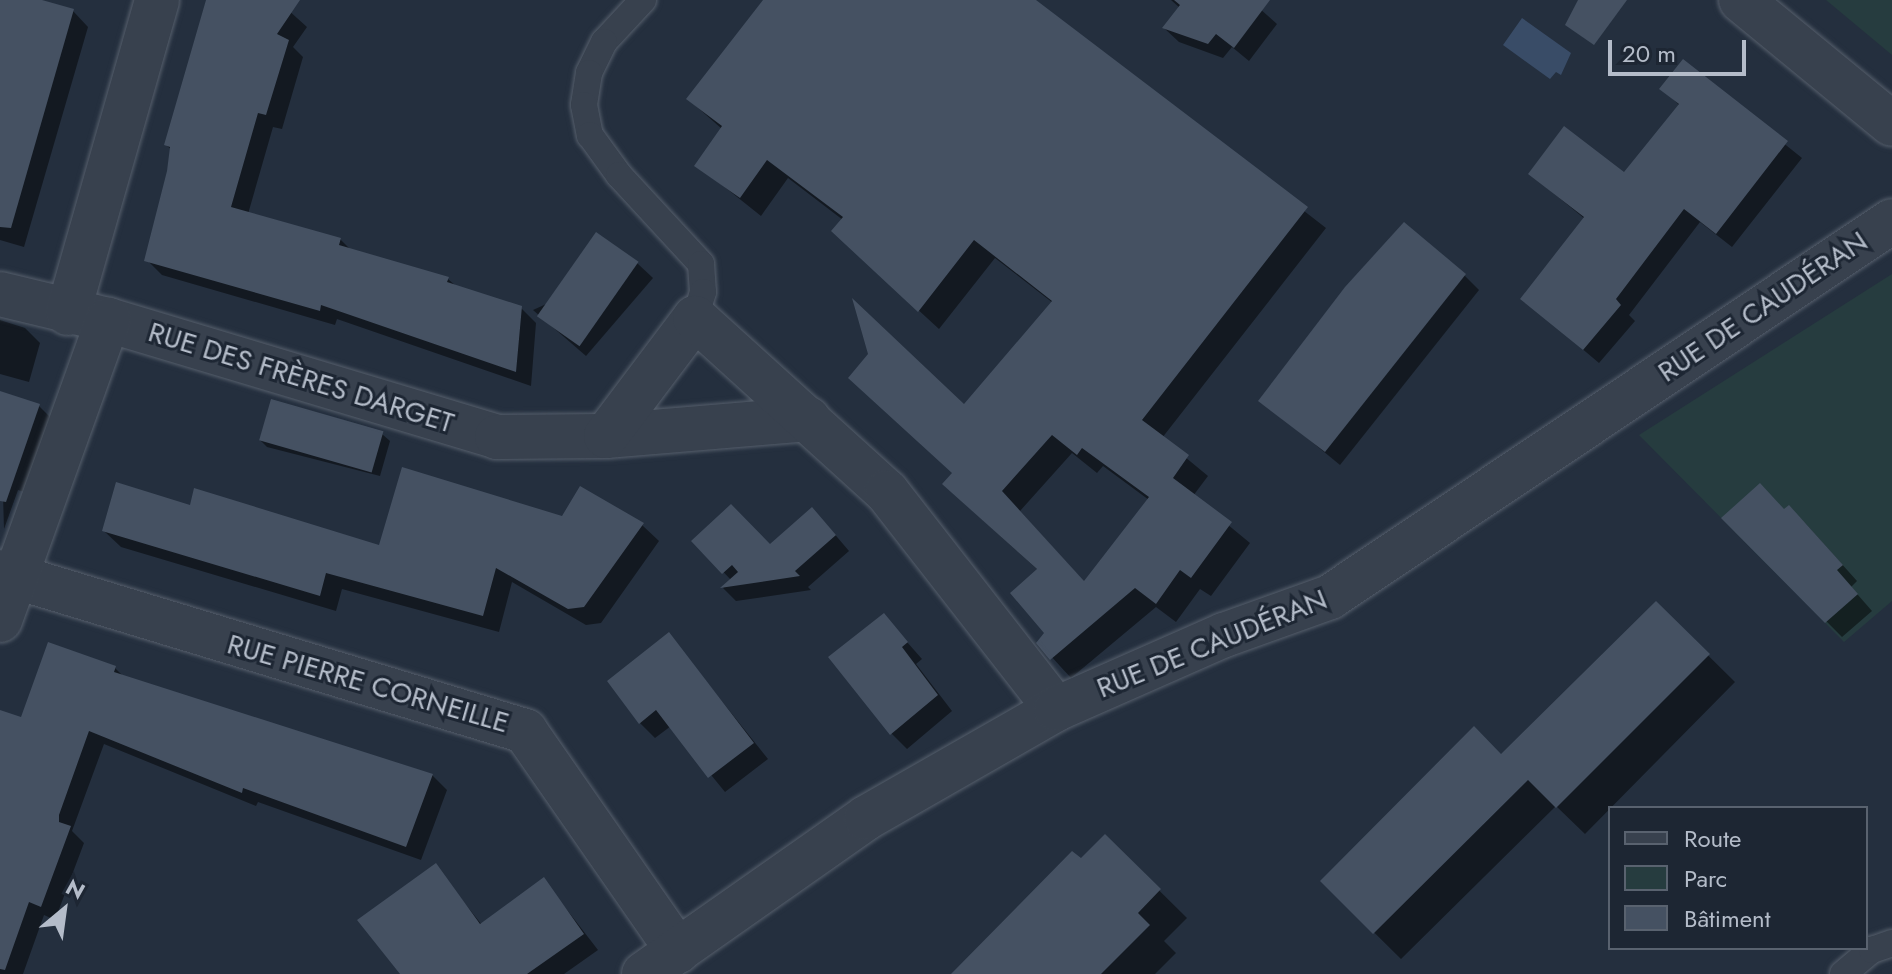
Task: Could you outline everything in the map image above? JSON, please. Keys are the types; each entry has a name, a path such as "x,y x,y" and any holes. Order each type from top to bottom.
{"street":[{"path":"0,620 8,575 88,316 157,0"},
{"path":"1741,0 1892,124"},
{"name":"RUE DE CAUDÉRAN","path":"661,962 866,818 1056,709 1224,635 1330,597 1892,221"},
{"name":"RUE DES FRÈRES DARGET","path":"0,294 88,316 497,437 606,436 808,419"},
{"path":"606,436 695,318 887,492 1056,709"},
{"name":"RUE PIERRE CORNEILLE","path":"8,575 525,731 661,962"}],"lane":[{"path":"643,0 604,42 589,73 584,105 590,135 619,175 701,264 703,292 695,318"},
{"path":"1843,974 1872,950 1892,943"}],"green space":[{"path":"1826,0 1892,0 1892,55"},
{"path":"1892,274 1892,601 1844,642 1639,435"}],"water":[{"path":"1522,18 1571,53 1561,75 1556,72 1550,79 1503,45"}],"building":[{"path":"0,0 42,0 74,9 11,228 0,227"},
{"path":"206,0 300,0 277,34 289,40 266,115 258,113 231,207 341,238 339,245 449,277 447,282 522,306 516,372 321,305 320,311 144,261 167,171 170,147 164,145"},
{"path":"763,0 1036,0 1308,207 1142,420 1189,455 1173,478 1232,522 1191,578 1180,570 1156,604 1135,588 1050,660 1036,643 1044,633 1010,593 1037,569 942,484 952,473 848,378 868,354 852,298 964,404 1052,301 974,240 918,312 831,231 843,217 767,160 740,198 694,166 722,126 686,99","holes":["1052,435 1077,455 1082,448 1149,497 1084,581 1002,491"]},
{"path":"1174,0 1270,0 1234,48 1216,34 1208,44 1162,28 1180,5"},
{"path":"1578,0 1627,0 1594,45 1565,25"},
{"path":"1683,59 1788,141 1716,234 1684,209 1616,299 1621,305 1583,350 1520,299 1584,217 1528,174 1564,126 1624,172 1679,104 1659,89"},
{"path":"1404,222 1466,274 1325,452 1258,401 1345,287"},
{"path":"596,232 639,262 580,346 537,316"},
{"path":"0,391 40,404 6,502 0,501"},
{"path":"271,399 383,431 372,473 259,440"},
{"path":"402,467 562,516 580,486 644,523 584,607 568,609 496,568 483,616 326,573 320,596 102,531 116,482 190,505 194,488 379,545"},
{"path":"1760,483 1784,509 1789,505 1843,565 1837,570 1858,594 1825,623 1721,518"},
{"path":"731,504 770,544 812,507 836,535 795,571 800,576 720,588 738,572 732,565 722,574 691,541"},
{"path":"1656,601 1710,654 1556,808 1528,780 1373,934 1320,881 1474,726 1501,754"},
{"path":"884,613 908,642 902,647 938,695 890,735 828,657"},
{"path":"669,632 754,743 708,778 656,710 639,724 607,681"},
{"path":"48,642 116,666 114,672 433,774 406,847 243,788 242,793 89,731 59,815 59,822 71,826 41,907 29,902 5,970 0,969 0,710 21,717"},
{"path":"1105,834 1161,889 1138,913 1150,925 1101,974 951,974 1072,851 1081,858"},
{"path":"436,863 480,924 544,877 584,934 527,974 400,974 357,920"}]}
